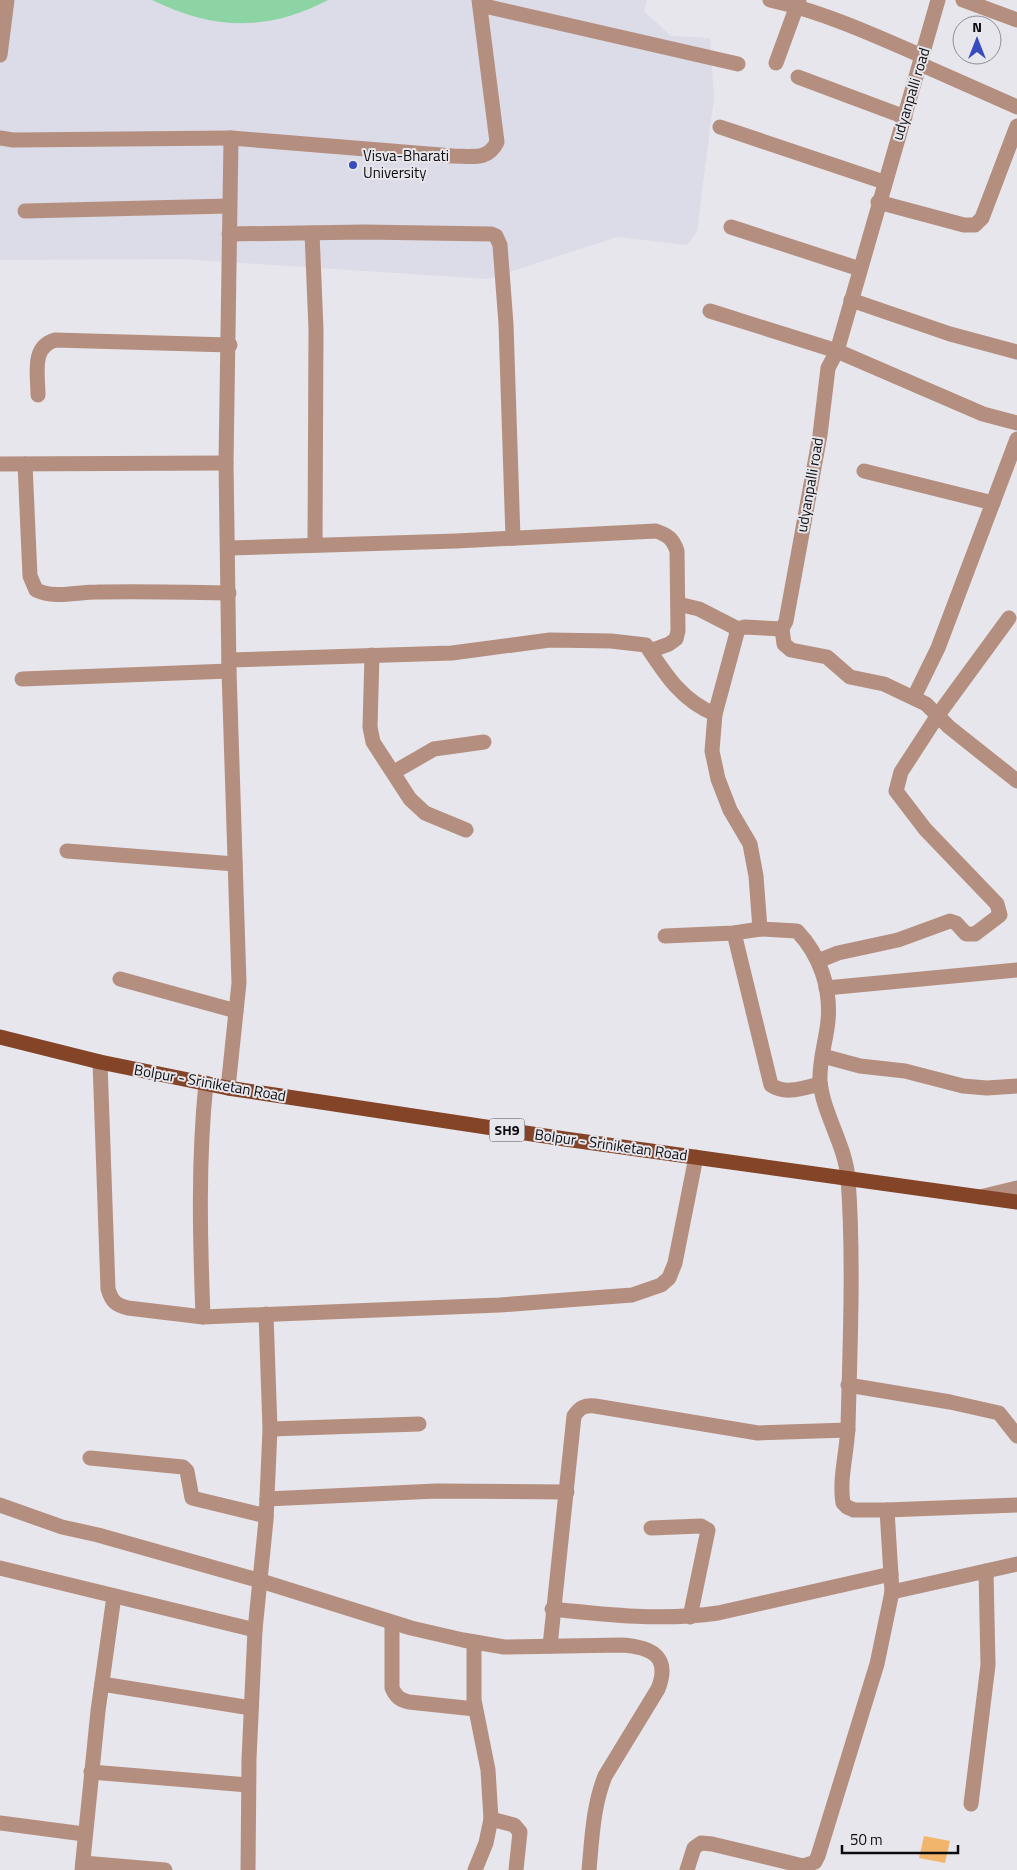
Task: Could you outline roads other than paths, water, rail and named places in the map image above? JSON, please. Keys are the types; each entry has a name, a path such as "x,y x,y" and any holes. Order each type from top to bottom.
{"main road":[{"name":"Bolpur - Sriniketan Road","path":"0,1037 100,1062 228,1088 1017,1202"}],"street":[{"path":"0,55 7,0"},
{"path":"770,0 799,3 856,26 1017,107"},
{"name":"udyanpalli road","path":"782,629 786,621 812,479 828,368 837,351 878,202 905,117 938,0"},
{"path":"963,0 1017,20"},
{"path":"0,138 13,140 231,138 482,157 492,151 497,142 480,3 738,64"},
{"path":"776,63 799,3"},
{"path":"798,77 905,117"},
{"path":"720,126 884,182"},
{"path":"878,202 964,225 974,225 982,218 1017,126"},
{"path":"228,1088 239,983 229,666 226,463 230,345 229,206 231,138"},
{"path":"25,211 229,206"},
{"path":"730,227 860,269"},
{"path":"312,233 316,329 315,545"},
{"path":"229,234 491,234 496,236 500,245 506,324 513,538"},
{"path":"851,300 950,334 1017,352"},
{"path":"710,312 837,351 983,414 1017,422"},
{"path":"38,395 39,350 45,343 55,340 230,345"},
{"path":"914,697 938,648 1017,440"},
{"path":"0,464 226,463"},
{"path":"25,464 30,576 36,590 45,594 56,595 99,592 229,593"},
{"path":"864,471 993,503"},
{"path":"228,548 656,531 665,534 673,541 677,551 678,604 676,640 650,651"},
{"path":"678,604 699,609 738,629"},
{"path":"818,961 838,953 898,940 950,921 966,934 974,934 1000,916 997,904 925,829 896,791 901,772 938,715 1014,615"},
{"path":"760,929 756,876 750,844 730,810 718,779 712,751 715,714 738,629 744,626 782,629 784,644 791,650 826,657 850,678 884,684 914,697 938,715 948,727 1017,781"},
{"path":"22,679 372,655 452,653 550,640 628,642 646,645 676,689 700,708 715,714"},
{"path":"372,655 370,727 373,742 410,799 425,813 466,830"},
{"path":"394,772 434,749 484,742"},
{"path":"68,851 236,864"},
{"path":"665,936 734,933 760,929 798,931 806,940 818,961 829,1005 820,1084 839,1140 848,1177 850,1304 848,1430 842,1503 854,1510 1017,1505"},
{"path":"734,933 771,1085 778,1090 787,1091 820,1084"},
{"path":"826,988 1017,970"},
{"path":"120,979 236,1011"},
{"path":"822,1056 860,1066 905,1071 963,1086 987,1088 1017,1086"},
{"path":"100,1062 108,1290 111,1300 117,1305 128,1308 203,1317 500,1305 632,1295 662,1285 669,1278 675,1263 696,1157"},
{"path":"203,1317 199,1193 200,1138 206,1083"},
{"path":"978,1197 1017,1188"},
{"path":"248,1870 248,1785 254,1630 261,1581 270,1429 266,1314"},
{"path":"848,1385 950,1402 999,1413 1017,1436"},
{"path":"550,1646 552,1609 567,1492 574,1416 578,1410 587,1405 758,1433 848,1430"},
{"path":"270,1429 419,1424"},
{"path":"90,1458 183,1468 187,1471 192,1498 266,1516"},
{"path":"267,1499 436,1491 567,1492"},
{"path":"0,1505 62,1527 98,1535 261,1581 392,1623 474,1642 504,1647 622,1645 636,1646 652,1652 660,1659 662,1679 658,1689 605,1776 599,1790 594,1808 589,1870"},
{"path":"687,1870 696,1845 706,1842 803,1866 815,1862 877,1664 891,1584 887,1510"},
{"path":"652,1528 701,1526 708,1530 690,1617"},
{"path":"552,1609 623,1617 690,1617 891,1584 986,1571 1017,1564"},
{"path":"0,1568 254,1630"},
{"path":"971,1804 988,1665 986,1571"},
{"path":"114,1596 91,1772 82,1866 165,1870"},
{"path":"622,1645 623,1617"},
{"path":"392,1623 392,1688 395,1694 401,1700 409,1702 475,1709"},
{"path":"474,1642 475,1709 488,1770 491,1819 486,1843 475,1870"},
{"path":"102,1684 251,1708"},
{"path":"91,1772 248,1785"},
{"path":"491,1819 514,1825 520,1832 516,1870"},
{"path":"0,1823 84,1834"}],"place":[{"name":"Visva-Bharati University","path":"353,165"}]}
